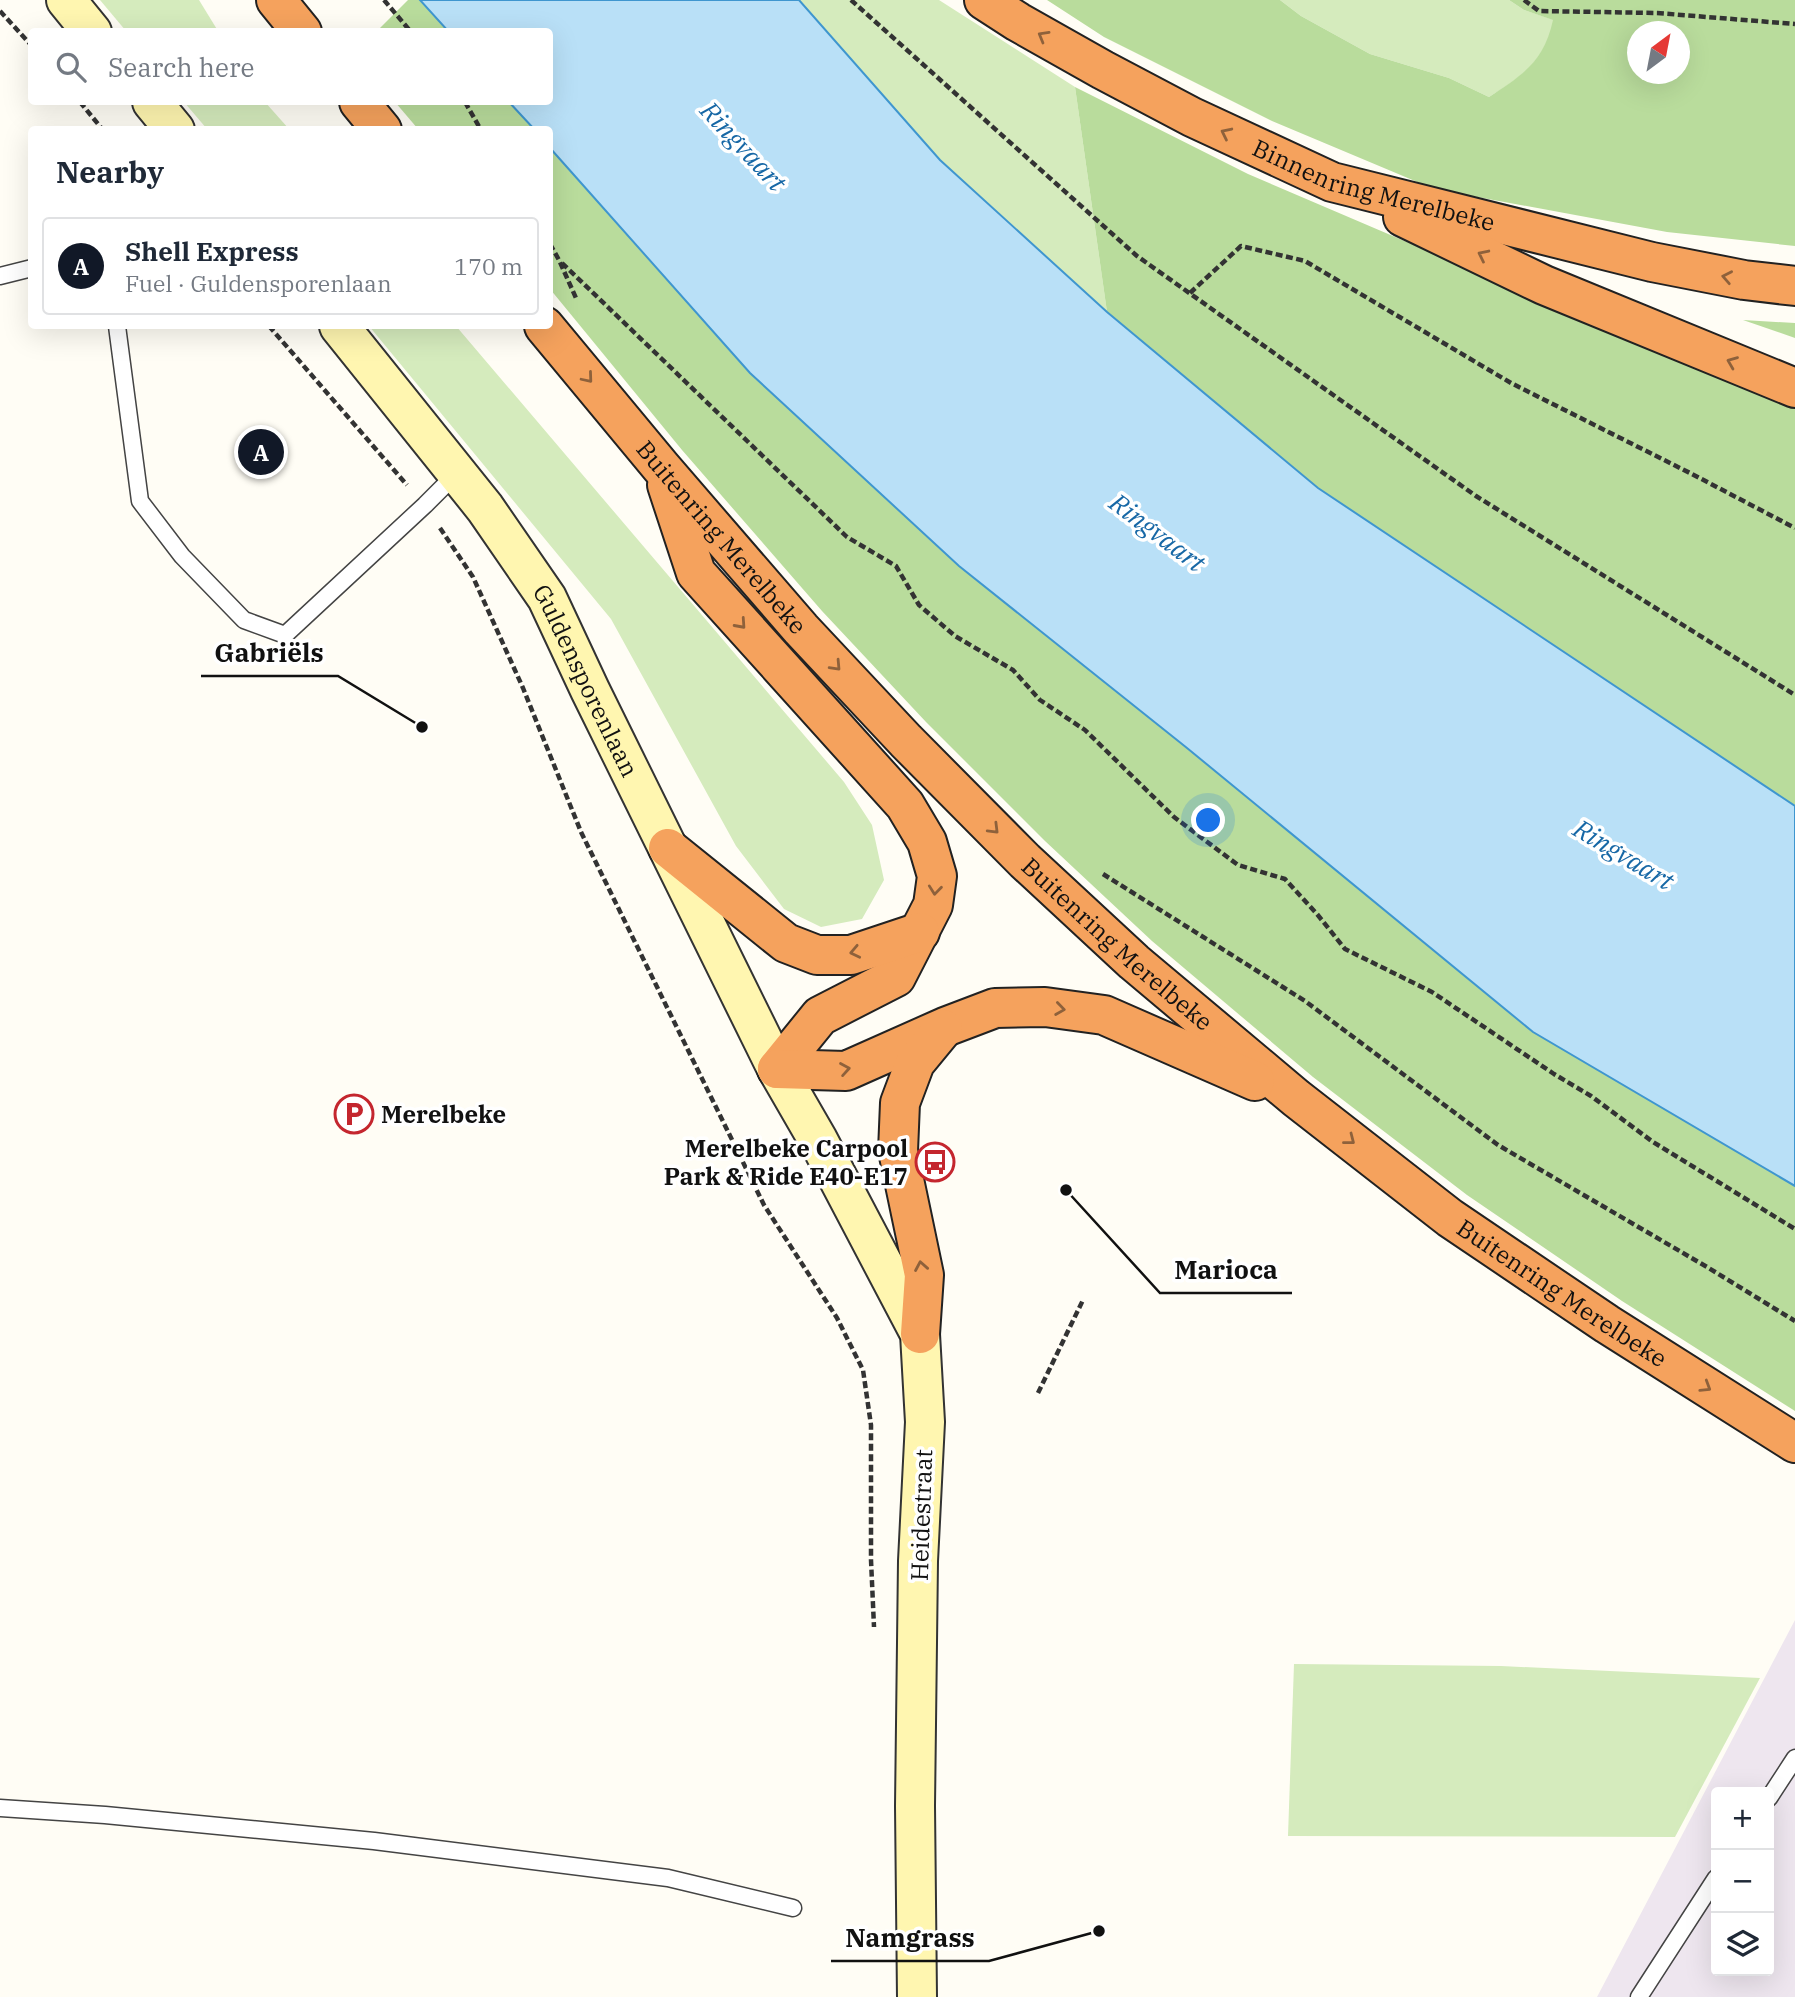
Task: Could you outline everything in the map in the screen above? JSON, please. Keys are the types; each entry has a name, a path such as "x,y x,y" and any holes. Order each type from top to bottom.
{"highway":[{"path":"276,0 299,28"},
{"name":"Binnenring Merelbeke","path":"984,0 1102,70 1332,183 1652,262 1744,280 1795,286"},
{"path":"361,105 379,126"},
{"path":"1332,183 1544,285 1795,388"},
{"name":"Buitenring Merelbeke","path":"546,329 661,467 802,629 906,741 1025,861 1134,962 1296,1098 1450,1218 1607,1324 1795,1443"},
{"path":"661,467 696,573 905,805 927,842 937,876 933,905 897,977 820,1016 777,1069"},
{"path":"668,848 786,943 817,955 851,954 920,932"},
{"path":"777,1069 846,1071 995,1008 1045,1007 1104,1015 1296,1098"},
{"path":"920,1334 924,1275 898,1151 900,1103 915,1063 945,1027"}],"main road":[{"path":"65,0 89,28"},
{"path":"155,105 173,126"},
{"name":"Guldensporenlaan","path":"341,329 485,508 547,598 777,1069"},
{"name":"Heidestraat","path":"777,1069 818,1140 920,1334 925,1422 918,1588 915,1806 917,1997"}],"lane":[{"path":"0,276 28,269"},
{"path":"117,329 140,501 182,556 244,620 285,635 457,472"},
{"path":"1774,1790 1795,1758"},
{"path":"0,1808 105,1815 374,1841 668,1878 793,1909"},
{"path":"1639,1997 1711,1886"}],"path":[{"path":"384,0 408,28"},
{"path":"851,0 1137,256 1476,496 1795,695"},
{"path":"1524,0 1539,10 1657,13 1795,24"},
{"path":"0,11 28,42"},
{"path":"82,105 100,126"},
{"path":"467,105 479,126"},
{"path":"1190,293 1241,246 1305,261 1511,383 1690,472 1795,528"},
{"path":"553,249 575,297 583,307"},
{"path":"559,260 847,537 896,566 919,605 954,636 1013,670 1040,700 1085,730 1174,817 1238,865 1285,879 1345,949 1432,992 1591,1096 1653,1142 1795,1229"},
{"path":"272,329 425,505 473,577 523,688 581,832 764,1205 836,1318 863,1370 871,1425 874,1627"},
{"path":"1100,872 1305,1001 1498,1145 1795,1321"},
{"path":"1038,1393 1083,1300"}],"shaded area":[{"path":"1795,1620 1795,1997 1597,1997"}],"green space":[{"path":"100,0 199,0 216,28 123,28"},
{"path":"408,0 420,0 445,28 380,28"},
{"path":"799,0 939,0 1075,87 1107,312 940,160"},
{"path":"1047,0 1280,0 1301,16 1370,54 1449,78 1489,97 1530,66 1544,47 1553,20 1524,10 1509,0 1795,0 1795,246 1667,232 1434,189 1272,121 1104,37"},
{"path":"1280,0 1509,0 1524,10 1554,20 1544,47 1531,66 1489,97 1449,78 1370,54 1301,16"},
{"path":"1075,87 1248,174 1795,408 1795,806 1318,488 1107,312"},
{"path":"187,105 268,105 286,126 204,126"},
{"path":"398,105 512,105 531,126 415,126"},
{"path":"553,151 750,373 959,566 1187,748 1533,1032 1795,1186 1795,1411 1622,1301 1467,1195 1313,1077 1152,941 1045,841 926,722 822,611 682,450 553,293"},
{"path":"1743,320 1795,323 1795,338"},
{"path":"371,329 459,329 844,782 872,825 884,880 862,919 821,927 784,909 736,846 611,619"},
{"path":"1294,1664 1501,1666 1760,1678 1675,1837 1288,1836"}],"water":[{"name":"Ringvaart","path":"420,0 799,0 940,160 1107,312 1318,488 1795,806 1795,1186 1533,1032 1187,748 959,566 750,373 553,151 553,126 531,126 512,105 553,105 553,28 445,28"}],"place":[{"name":"Shell Express","path":"261,452"},
{"name":"Gabriëls","path":"422,727"},
{"name":"Merelbeke","path":"354,1114"},
{"name":"Merelbeke Carpool Park & Ride E40-E17","path":"935,1162"},
{"name":"Marioca","path":"1066,1190"},
{"name":"Namgrass","path":"1099,1931"}]}
